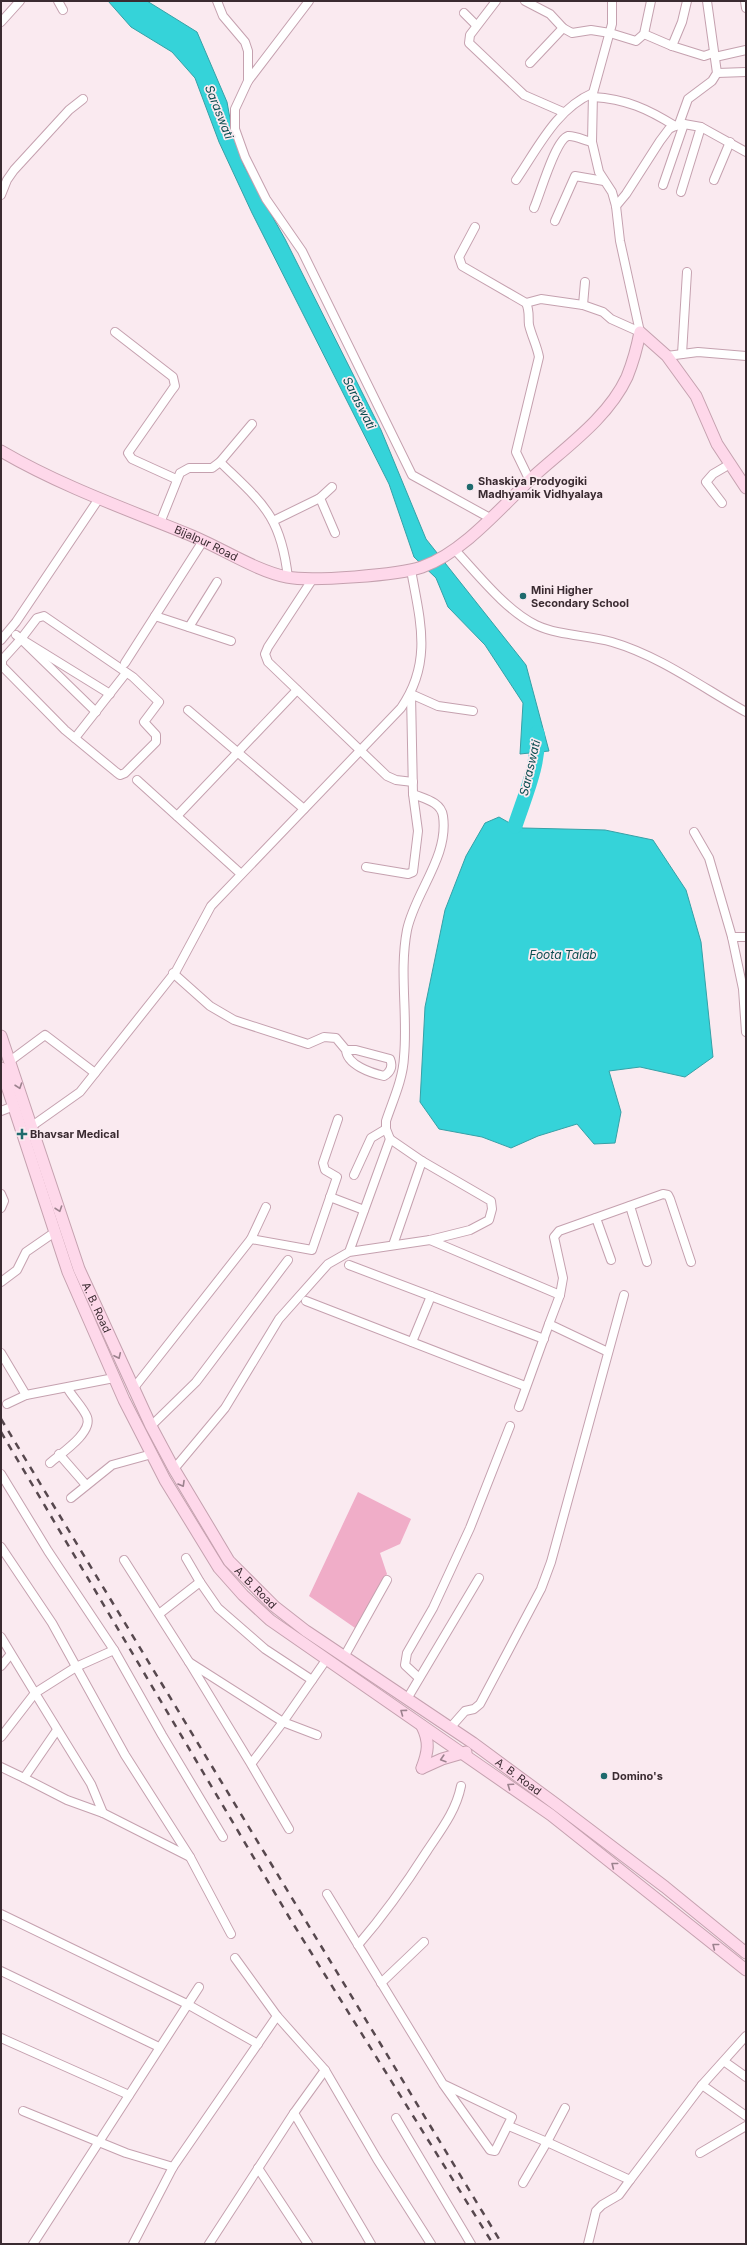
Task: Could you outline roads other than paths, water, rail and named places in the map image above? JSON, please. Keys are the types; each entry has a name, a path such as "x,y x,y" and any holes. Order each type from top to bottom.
{"main road":[{"name":"Bijalpur Road","path":"1,451 23,464 98,500 203,541 277,575 288,578 312,580 411,570 423,567 451,551 490,518 606,410 626,379 634,359 640,332"},
{"path":"640,332 667,356 696,396 717,444 746,488"},
{"name":"A. B. Road","path":"1,1036 79,1269 151,1426 174,1470 229,1561 274,1606 306,1631 473,1743 558,1805 665,1887 746,1953"},
{"name":"A. B. Road","path":"1,1068 68,1272 114,1378 164,1480 219,1568 270,1620 551,1815 746,1970"},
{"path":"430,1715 422,1726 428,1739 428,1746 422,1768 442,1759 465,1754 473,1743"},
{"path":"442,1740 450,1728"}],"street":[{"path":"1,22 20,1"},
{"path":"58,1 63,10"},
{"path":"217,1 226,19 245,42 248,51 248,81"},
{"path":"309,1 248,81 235,109 236,129 245,157 266,199 302,251 412,475 490,518"},
{"path":"496,1 476,25 468,37 468,43 524,95 563,112"},
{"path":"525,1 550,14 563,28 572,33 591,30 610,33 636,41 644,34 651,1"},
{"path":"612,1 610,33 593,95 592,142 599,172 612,192 616,206 620,241 640,332"},
{"path":"672,46 682,22 687,1"},
{"path":"663,185 679,125 688,99 712,81 717,73 707,1"},
{"path":"745,1 746,8"},
{"path":"464,13 476,25"},
{"path":"530,63 563,28"},
{"path":"644,34 672,46 704,56 746,50"},
{"path":"717,73 746,72"},
{"path":"516,180 563,112 574,102 593,95 646,108 679,125 701,127 746,152"},
{"path":"1,195 7,180 14,170 69,110 83,99"},
{"path":"616,206 626,194 669,129 679,125"},
{"path":"681,192 701,127"},
{"path":"534,208 554,155 564,138 570,136 592,142"},
{"path":"714,180 730,142"},
{"path":"555,221 575,176 604,181"},
{"path":"475,227 459,257 462,266 526,303 529,308 530,328 538,347 538,357 516,452 530,481"},
{"path":"682,354 687,272"},
{"path":"583,305 585,282"},
{"path":"526,303 541,299 583,305 603,312 611,319 640,332"},
{"path":"115,332 173,378 175,382 172,390 128,453 132,459 176,479"},
{"path":"667,356 698,352 746,356"},
{"path":"160,523 176,479 184,469 207,469 220,462 252,424"},
{"path":"220,462 265,506 284,545 288,578"},
{"path":"722,503 706,482 713,474 730,464"},
{"path":"273,521 320,498 332,487"},
{"path":"320,498 335,533"},
{"path":"1,640 14,635 37,618 44,616 126,673 159,702 144,722 156,735 156,742 125,773 120,775 64,730 2,666 2,660 14,635 98,500"},
{"path":"125,663 203,541"},
{"path":"451,551 515,612 536,625 566,634 612,642 659,661 746,712"},
{"path":"366,867 408,874 413,872 418,831 413,794 411,694 419,667 422,637 411,570"},
{"path":"312,580 265,654 268,662 392,779 413,782"},
{"path":"189,627 217,582"},
{"path":"155,616 231,641"},
{"path":"14,635 110,694"},
{"path":"14,635 96,712"},
{"path":"75,738 126,673"},
{"path":"177,816 297,690"},
{"path":"411,694 438,706 473,711"},
{"path":"32,1126 80,1092 174,973 211,906 401,708 411,694"},
{"path":"188,710 304,809"},
{"path":"137,780 241,874"},
{"path":"174,1470 225,1408 279,1319 328,1264 349,1252 430,1240 481,1226 489,1220 492,1209 491,1201 422,1161 390,1138 386,1129 386,1121 404,1059 404,965 408,929 433,866 443,829 442,810 439,805 413,794"},
{"path":"694,832 709,858 732,937 744,988 746,1032"},
{"path":"732,937 746,936"},
{"path":"174,973 210,1006 234,1020 308,1044 330,1037 336,1038 346,1050 346,1055 352,1062 384,1076 390,1070 392,1063 390,1059 386,1057 356,1050 346,1050"},
{"path":"10,1061 45,1034 95,1073"},
{"path":"1,1111 14,1106"},
{"path":"251,1239 312,1250 337,1178 325,1170 323,1163 338,1119"},
{"path":"354,1175 371,1138 386,1129"},
{"path":"349,1252 390,1138"},
{"path":"393,1245 422,1161"},
{"path":"1,1194 4,1201 1,1208"},
{"path":"518,1406 560,1295 563,1278 554,1237 558,1231 663,1194 668,1195 691,1262"},
{"path":"330,1196 364,1210"},
{"path":"630,1206 647,1262"},
{"path":"133,1389 251,1239 266,1207"},
{"path":"596,1218 611,1260"},
{"path":"1,1282 17,1270 26,1252 55,1232"},
{"path":"430,1240 560,1295"},
{"path":"151,1426 196,1382 288,1260"},
{"path":"350,1265 544,1339"},
{"path":"450,1728 462,1713 480,1704 541,1589 551,1562 624,1295"},
{"path":"412,1342 431,1296"},
{"path":"306,1301 525,1386"},
{"path":"549,1324 608,1352"},
{"path":"1,1353 26,1395"},
{"path":"7,1404 26,1395 114,1378"},
{"path":"50,1463 59,1454 77,1441 87,1424 87,1416 68,1388"},
{"path":"419,1678 405,1665 407,1653 433,1608 470,1528 510,1426"},
{"path":"59,1454 86,1485"},
{"path":"71,1498 112,1465 152,1454"},
{"path":"1,1474 48,1551 114,1650 162,1736 223,1837"},
{"path":"1,1546 52,1623 125,1755 190,1857 230,1934"},
{"path":"186,1558 218,1608 265,1649 312,1680"},
{"path":"124,1560 189,1662 289,1829"},
{"path":"406,1699 479,1578"},
{"path":"344,1657 387,1580"},
{"path":"159,1614 200,1582"},
{"path":"1,1637 10,1655 91,1784 103,1812"},
{"path":"1,1737 35,1693 76,1667 114,1650"},
{"path":"1,1666 10,1655"},
{"path":"251,1764 283,1722 326,1660"},
{"path":"189,1662 283,1722 317,1735"},
{"path":"24,1778 57,1730"},
{"path":"1,1767 67,1800 103,1812 190,1857"},
{"path":"358,1945 400,1894 450,1817 461,1786"},
{"path":"327,1894 443,2084 490,2150 495,2151 509,2126 512,2117 443,2084"},
{"path":"1,1914 187,2004 258,2044"},
{"path":"381,1983 424,1942"},
{"path":"235,1958 277,2016 325,2070 377,2159 431,2244"},
{"path":"1,1971 159,2047"},
{"path":"34,2244 98,2142 199,1987"},
{"path":"133,2244 173,2167 277,2016"},
{"path":"588,2244 596,2212 602,2205 623,2191 702,2085 725,2062 746,2037"},
{"path":"1,2038 129,2095"},
{"path":"725,2062 746,2077"},
{"path":"209,2244 294,2113 325,2070"},
{"path":"702,2085 746,2116"},
{"path":"523,2183 565,2108"},
{"path":"23,2111 98,2142 173,2167"},
{"path":"294,2113 371,2244"},
{"path":"396,2118 471,2244"},
{"path":"509,2126 630,2180"},
{"path":"700,2153 746,2126"},
{"path":"258,2168 308,2244"}],"water":[{"path":"108,1 147,1 197,32 227,102 233,135 244,166 285,239 381,430 426,539 526,665 549,751 520,754 523,703 485,645 448,607 436,578 414,557 389,484 252,213 219,142 195,78 172,52 131,27"},
{"name":"Foota Talab","path":"499,817 515,826 523,828 605,830 653,840 686,890 701,942 713,1057 685,1077 640,1067 609,1071 621,1112 615,1143 594,1144 577,1124 538,1136 511,1148 482,1137 439,1129 420,1102 425,1007 445,910 466,856 485,823"}],"waterway":[{"name":"Saraswati","path":"515,826 534,768 537,733"}],"railway":[{"path":"1,1419 502,2244"},
{"path":"1,1432 292,1922 493,2244"}],"place":[{"name":"Shaskiya Prodyogiki Madhyamik Vidhyalaya","path":"470,487"},
{"name":"Mini Higher Secondary School","path":"523,596"},
{"name":"Bhavsar Medical","path":"22,1134"},
{"name":"Domino's","path":"604,1776"}]}
